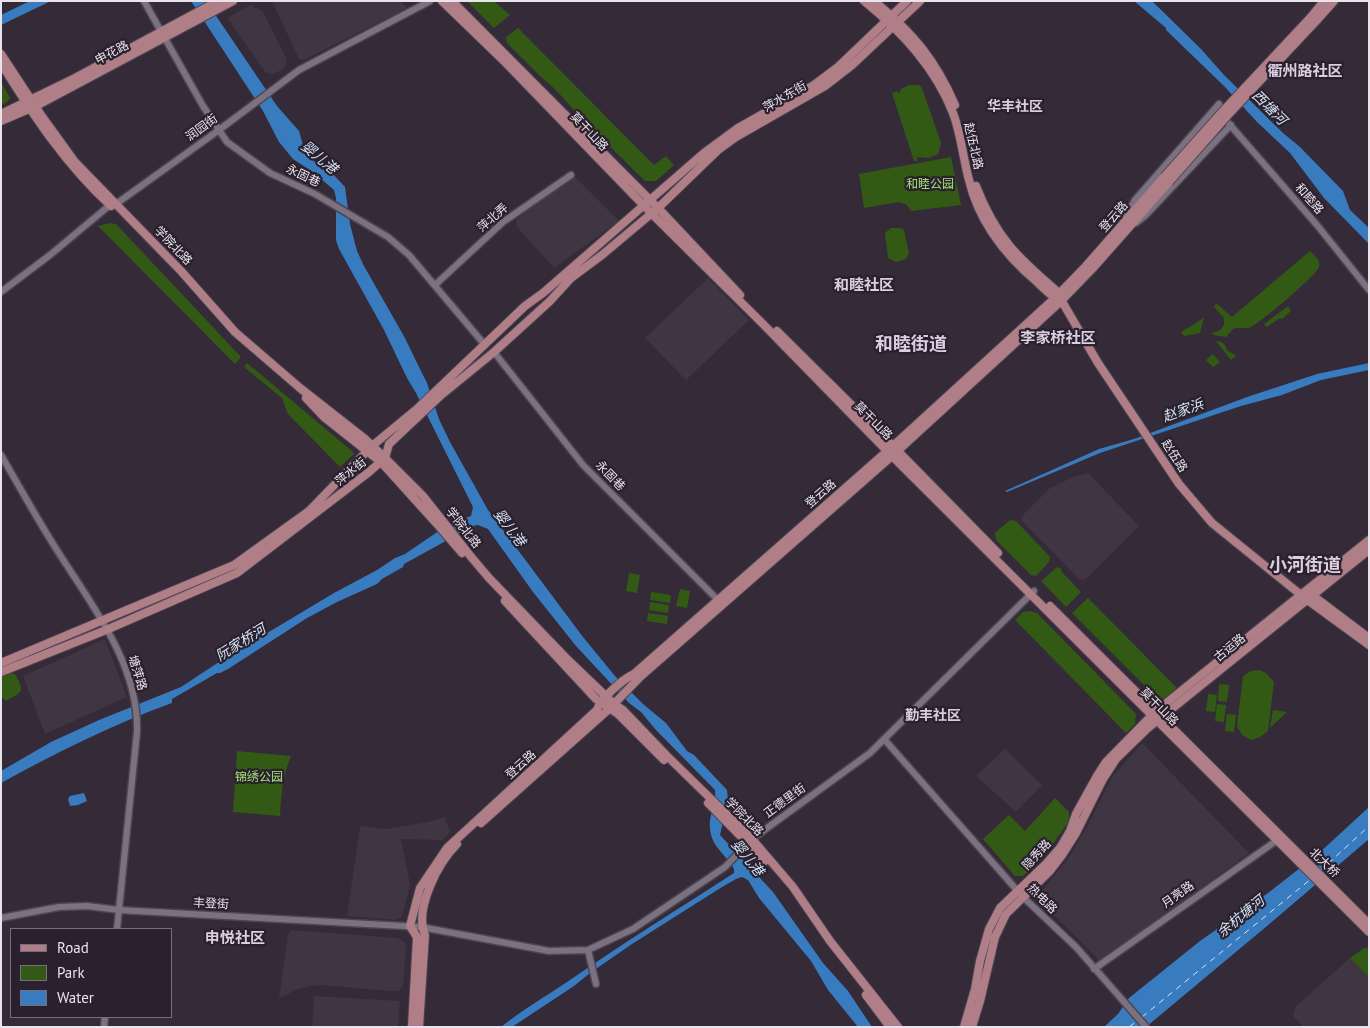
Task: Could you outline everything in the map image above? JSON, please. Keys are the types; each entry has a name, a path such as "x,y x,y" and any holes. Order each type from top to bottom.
{"main road":[{"name":"申花路","path":"1,121 216,5 232,1"},
{"name":"莫干山路","path":"442,1 655,210 892,451 1292,852"},
{"name":"莫干山路","path":"452,1 647,203"},
{"name":"赵伍北路","path":"864,1 889,18"},
{"name":"赵伍北路","path":"874,1 896,25 907,30 928,54 946,86 963,129 976,188 988,215 998,232 1025,264 1058,297"},
{"name":"萍水东街","path":"647,203 704,153 738,128 789,101 826,76 850,57 907,1"},
{"name":"萍水东街","path":"655,210 718,150 736,137 825,86 852,65 920,1"},
{"name":"登云路","path":"1314,18 1324,1"},
{"name":"登云路","path":"410,926 420,888 447,848 598,710 616,687 720,602 892,451 1058,297 1167,180 1224,110 1314,18 1334,1"},
{"name":"学院北路","path":"1,54 65,158 90,186 113,204 180,274 216,317 250,351 305,397 324,417 370,448 383,460 456,543 604,700 725,816 794,894 827,944 890,1027"},
{"name":"学院北路","path":"1,63 31,105"},
{"name":"申花路","path":"1,114 31,105"},
{"name":"萍水街","path":"1,663 234,565 309,511 370,448 438,393 484,344 525,306 550,287 647,203"},
{"name":"萍水街","path":"438,393 494,352 550,301 571,278 602,255 655,210"},
{"name":"赵伍路","path":"1058,297 1098,363 1179,484 1212,523 1369,645"},
{"name":"萍水街","path":"1,672 106,630 237,573 355,484 383,460 389,444 419,410"},
{"path":"1306,596 1369,540"},
{"path":"1306,596 1369,550"},
{"name":"赵伍路","path":"1306,596 1369,638"},
{"name":"古运路","path":"1156,717 1306,596"},
{"name":"登云路","path":"419,1027 425,935 421,927 426,899 432,881 455,846 611,707 635,681 720,602"},
{"name":"莫干山路","path":"1156,717 1276,841 1292,852"},
{"name":"隐秀路","path":"964,1027 976,990 980,961 989,929 1000,908 1049,872 1076,834 1103,779 1116,760 1156,717"},
{"name":"学院北路","path":"748,843 793,887 830,941 898,1027"},
{"name":"北大桥","path":"1292,852 1335,894"},
{"name":"隐秀路","path":"972,1027 995,937 1006,914 1020,894"},
{"path":"1335,894 1369,924"},
{"path":"1335,894 1369,932"},
{"path":"410,926 417,936 412,1027"}],"street":[{"name":"永固巷","path":"144,1 203,106 227,142 270,173 315,194 388,237 409,255 484,344"},
{"name":"润园街","path":"1,292 113,204 219,130 300,70 430,1"},
{"name":"和睦路","path":"1121,231 1135,200 1219,104 1220,112 1230,125 1317,225 1369,290"},
{"path":"1121,231 1145,216 1230,125"},
{"name":"萍北弄","path":"435,286 504,222 571,175"},
{"name":"永固巷","path":"494,352 583,465 720,602"},
{"name":"塘萍路","path":"1,455 44,529 101,620 121,658 133,699 137,719 117,928"},
{"name":"正德里街","path":"421,927 549,951 588,950 633,929 725,867 748,843 870,752 1033,593"},
{"name":"热电路","path":"884,739 1020,894 1076,947 1146,1027"},
{"name":"月亮路","path":"1094,969 1276,841"},
{"name":"丰登街","path":"1,918 59,907 87,906 120,910 421,927"},
{"path":"588,950 596,984"}],"shaded area":[{"path":"272,1 400,1 407,8 304,60 299,59"},
{"path":"252,4 254,8 258,8 263,12 287,60 284,68 274,74 266,73 227,18"},
{"path":"574,176 619,221 554,268 517,227 516,221 522,213"},
{"path":"708,278 749,320 686,380 645,338"},
{"path":"1088,473 1139,526 1083,580 1079,579 1022,521 1021,517 1050,488 1073,477"},
{"path":"105,639 127,697 45,734 23,676"},
{"path":"1142,743 1249,853 1100,961 1039,900 1040,893 1067,860 1087,827 1112,777"},
{"path":"1005,749 1042,785 1016,812 976,776"},
{"path":"445,817 450,833 442,840 401,839 410,884 402,917 395,920 347,916 360,826 386,829 429,822"},
{"path":"291,930 397,938 405,942 403,987 398,991 389,991 321,985 296,990 279,998 288,935"},
{"path":"1350,958 1369,977 1369,1027 1304,1027 1293,1016 1295,1007"},
{"path":"314,996 400,1001 398,1027 312,1027"}],"green space":[{"path":"467,1 494,1 510,15 494,28"},
{"path":"518,28 654,165 666,156 674,165 656,181 645,181 507,43 506,37"},
{"path":"1,82 10,98 1,105"},
{"path":"909,85 919,85 922,88 941,143 938,154 929,158 917,157 917,161 914,161 892,93 897,91 899,94 901,89"},
{"name":"和睦公园","path":"951,157 961,205 911,211 907,205 899,202 864,208 859,174"},
{"path":"110,223 116,224 241,357 235,364 98,226"},
{"path":"891,228 904,230 909,253 906,259 896,262 888,258 885,233"},
{"path":"1310,251 1316,256 1319,267 1287,299 1249,328 1233,329 1226,337 1213,335 1212,333 1220,330 1224,325 1224,318 1214,307 1216,303 1232,317"},
{"path":"1288,306 1291,311 1282,319 1280,318 1267,327 1264,324"},
{"path":"1204,318 1200,333 1184,336 1181,332"},
{"path":"1216,341 1223,343 1227,350 1236,356 1231,360"},
{"path":"1213,354 1220,362 1213,367 1206,360"},
{"path":"247,363 354,454 340,467 288,414 282,398 244,367"},
{"path":"1010,520 1016,521 1050,557 1049,562 1036,576 1031,575 996,540 995,533"},
{"path":"1057,567 1062,569 1061,571 1081,592 1066,607 1041,581"},
{"path":"629,573 640,575 637,593 626,591"},
{"path":"680,589 690,591 687,608 676,606"},
{"path":"651,592 671,595 670,603 650,600"},
{"path":"1088,598 1177,688 1163,699 1156,697 1072,613"},
{"path":"650,602 669,605 668,613 649,610"},
{"path":"1023,612 1037,613 1136,714 1135,724 1126,733 1015,620"},
{"path":"648,613 668,616 667,624 647,621"},
{"path":"1260,670 1267,674 1274,682 1268,731 1260,737 1251,740 1242,735 1237,726 1243,676 1251,671"},
{"path":"10,673 15,674 21,688 16,696 5,701 4,698 1,699 1,676"},
{"path":"1219,684 1229,685 1227,702 1218,701"},
{"path":"1208,694 1217,695 1215,712 1206,711"},
{"path":"1217,704 1226,705 1224,722 1215,721"},
{"path":"1273,710 1287,712 1270,728"},
{"path":"1227,714 1236,715 1234,732 1225,731"},
{"name":"锦绣公园","path":"237,751 291,756 283,785 280,816 233,812"},
{"path":"1055,798 1069,812 1067,824 1045,855 1023,876 1015,876 983,839 1009,815 1025,831"},
{"path":"1364,948 1369,948 1369,977 1350,958"}],"water":[{"path":"30,1 51,1 1,25 1,15"},
{"path":"191,1 206,1 277,106 299,131 306,156 332,173 345,187 350,224 357,251 405,338 427,383 439,419 450,442 488,510 583,637 615,676 643,704 666,723 687,751 694,755 727,790 728,800 720,835 773,892 823,963 848,991 872,1027 858,1027 828,990 811,961 759,898 748,880 742,877 722,887 632,944 574,986 512,1027 501,1027 608,954 734,873 734,869 716,846 711,836 710,819 715,800 715,790 576,646 533,592 488,529 478,525 404,564 403,567 377,584 307,618 228,669 217,673 172,699 172,703 128,720 85,740 1,783 1,771 51,742 99,720 181,687 222,660 334,593 405,554 449,524 471,516 473,507 384,330 339,249 336,240 336,198 334,190 313,172 293,159 279,142 263,111"},
{"path":"1134,1 1152,1 1201,49 1224,75 1343,191 1350,210 1369,228 1369,244 1324,198 1290,153 1257,122 1166,28"},
{"path":"1369,363 1369,370 1321,380 1282,395 1241,406 1100,453 1007,492 1005,491 1099,449 1134,439 1250,396 1317,374"},
{"path":"84,793 87,801 70,806 68,799 70,796"},
{"name":"余杭塘河","path":"1369,807 1369,839 1146,1027 1104,1027 1118,1014 1129,998 1200,941 1268,893 1318,854"}],"ferry route":[{"path":"1320,871 1369,826"},
{"path":"1142,1017 1311,879"},
{"path":"1129,1027 1137,1021"}],"district":[{"name":"衢州路社区","path":"1305,72"},
{"name":"华丰社区","path":"1015,107"},
{"name":"和睦社区","path":"864,286"},
{"name":"李家桥社区","path":"1058,339"},
{"name":"和睦街道","path":"911,345"},
{"name":"小河街道","path":"1305,566"},
{"name":"勤丰社区","path":"933,716"},
{"name":"申悦社区","path":"235,939"}],"water label":[{"name":"西塘河","path":"1269,108"},
{"name":"婴儿港","path":"319,158"},
{"name":"赵家浜","path":"1183,411"},
{"name":"婴儿港","path":"509,528"},
{"name":"阮家桥河","path":"241,643"},
{"name":"婴儿港","path":"747,858"}]}
